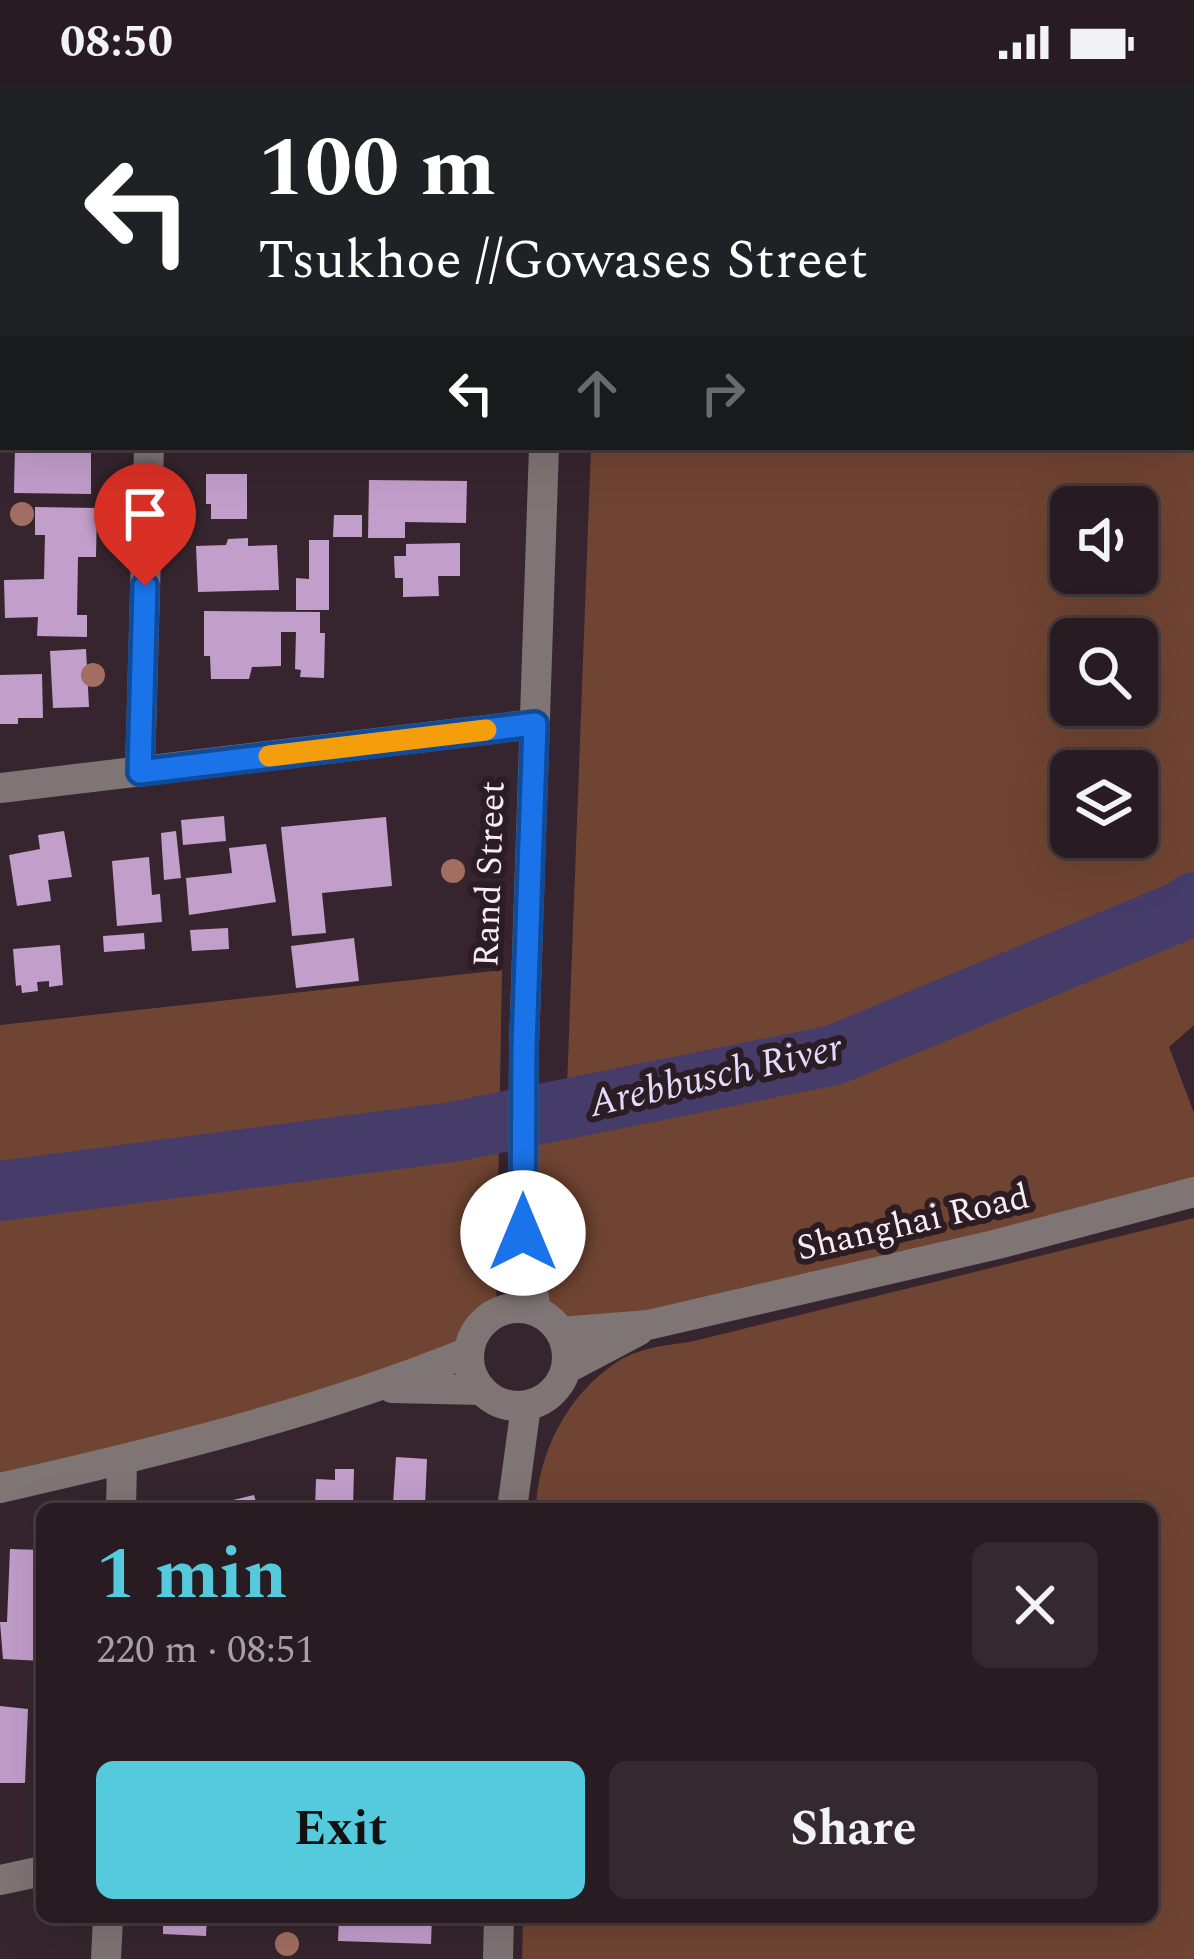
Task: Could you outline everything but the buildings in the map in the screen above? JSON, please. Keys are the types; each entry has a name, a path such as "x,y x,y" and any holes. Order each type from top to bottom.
{"street":[{"path":"140,772 149,450"},
{"name":"Rand Street","path":"536,1310 523,1226 524,1046 544,450"},
{"path":"0,788 535,724"},
{"name":"Shanghai Road","path":"648,1325 998,1244 1194,1192"},
{"name":"Rand Street","path":"496,1312 523,1226"},
{"path":"380,1388 488,1395 526,1406 544,1399 558,1387 567,1350 561,1333 536,1310 496,1312 478,1329 469,1352 472,1372 488,1395 513,1501"},
{"path":"561,1333 648,1325"},
{"path":"566,1369 648,1325"},
{"path":"0,1488 122,1461 380,1388 469,1352"},
{"path":"513,1501 526,1406"},
{"path":"121,1503 122,1461"},
{"path":"0,1880 36,1871"},
{"path":"106,1959 108,1923"},
{"path":"498,1959 499,1923"}],"shaded area":[{"path":"591,450 1194,450 1194,898 972,994 823,1050 571,1099 567,1087"},
{"path":"1194,902 1194,1025 1169,1047 1194,1113 1194,1191 561,1332 536,1310 526,1117 834,1055"},
{"path":"502,970 496,1313 478,1329 469,1352 0,1488 0,1025"},
{"path":"1194,1218 1194,1959 522,1959 523,1923 1158,1923 1158,1503 537,1503 550,1446 584,1390 634,1353"}],"waterway":[{"name":"Arebbusch River","path":"0,1191 452,1132 834,1055 1194,902"}],"slow traffic":[{"path":"269,756 486,730"}],"route":[{"path":"145,586 140,772 535,724 523,1233"}]}
